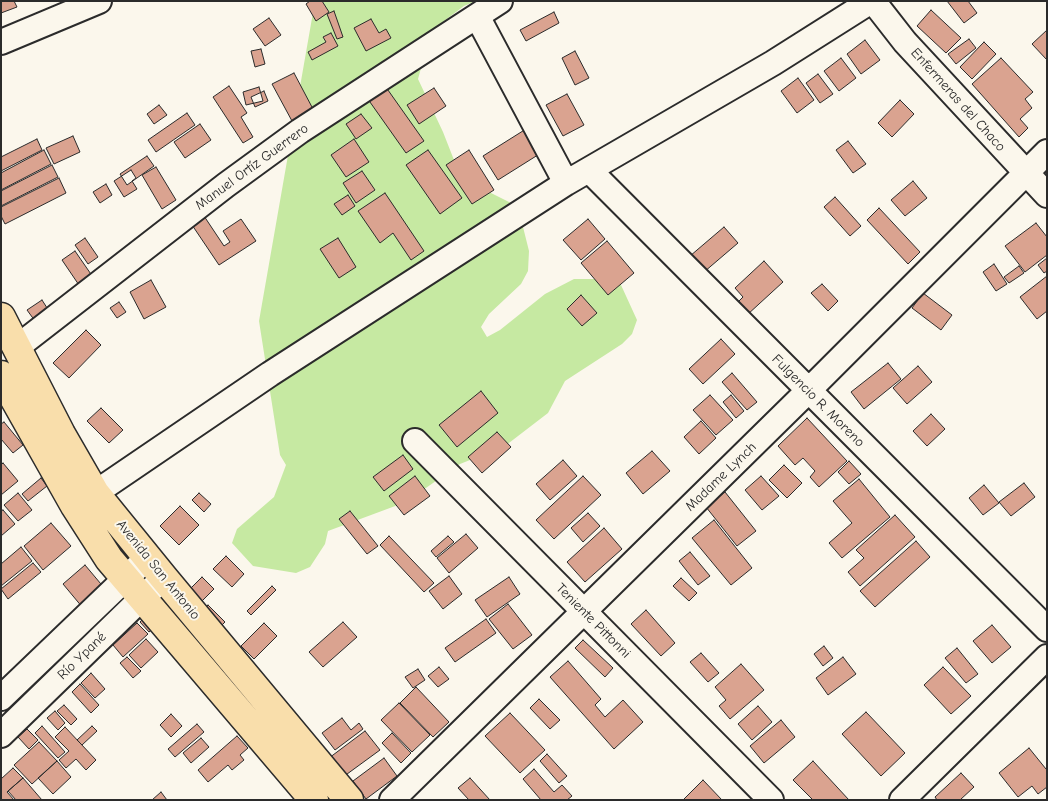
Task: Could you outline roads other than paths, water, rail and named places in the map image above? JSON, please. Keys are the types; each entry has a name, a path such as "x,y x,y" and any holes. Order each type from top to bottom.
{"main road":[{"name":"Avenida San Antonio","path":"1,317 61,434 109,559 314,800"},
{"name":"Avenida San Antonio","path":"1,375 85,500 155,568 349,800"}],"street":[{"path":"1,42 100,1"},
{"name":"Manuel Ortíz Guerrero","path":"16,348 218,191 300,131 500,1"},
{"path":"85,500 270,374 566,184 773,64 872,1"},
{"name":"Enfermeras del Chaco","path":"872,1 905,42 1047,195"},
{"path":"478,16 566,184"},
{"name":"Madame Lynch","path":"392,800 808,391 1047,152"},
{"name":"Fulgencio R. Moreno","path":"590,171 1047,629"},
{"name":"Teniente Pittonni","path":"415,441 771,800"},
{"name":"Río Ypané","path":"1,698 155,568"},
{"name":"Río Ypané","path":"1,735 134,587"},
{"path":"902,800 1047,657"}]}
